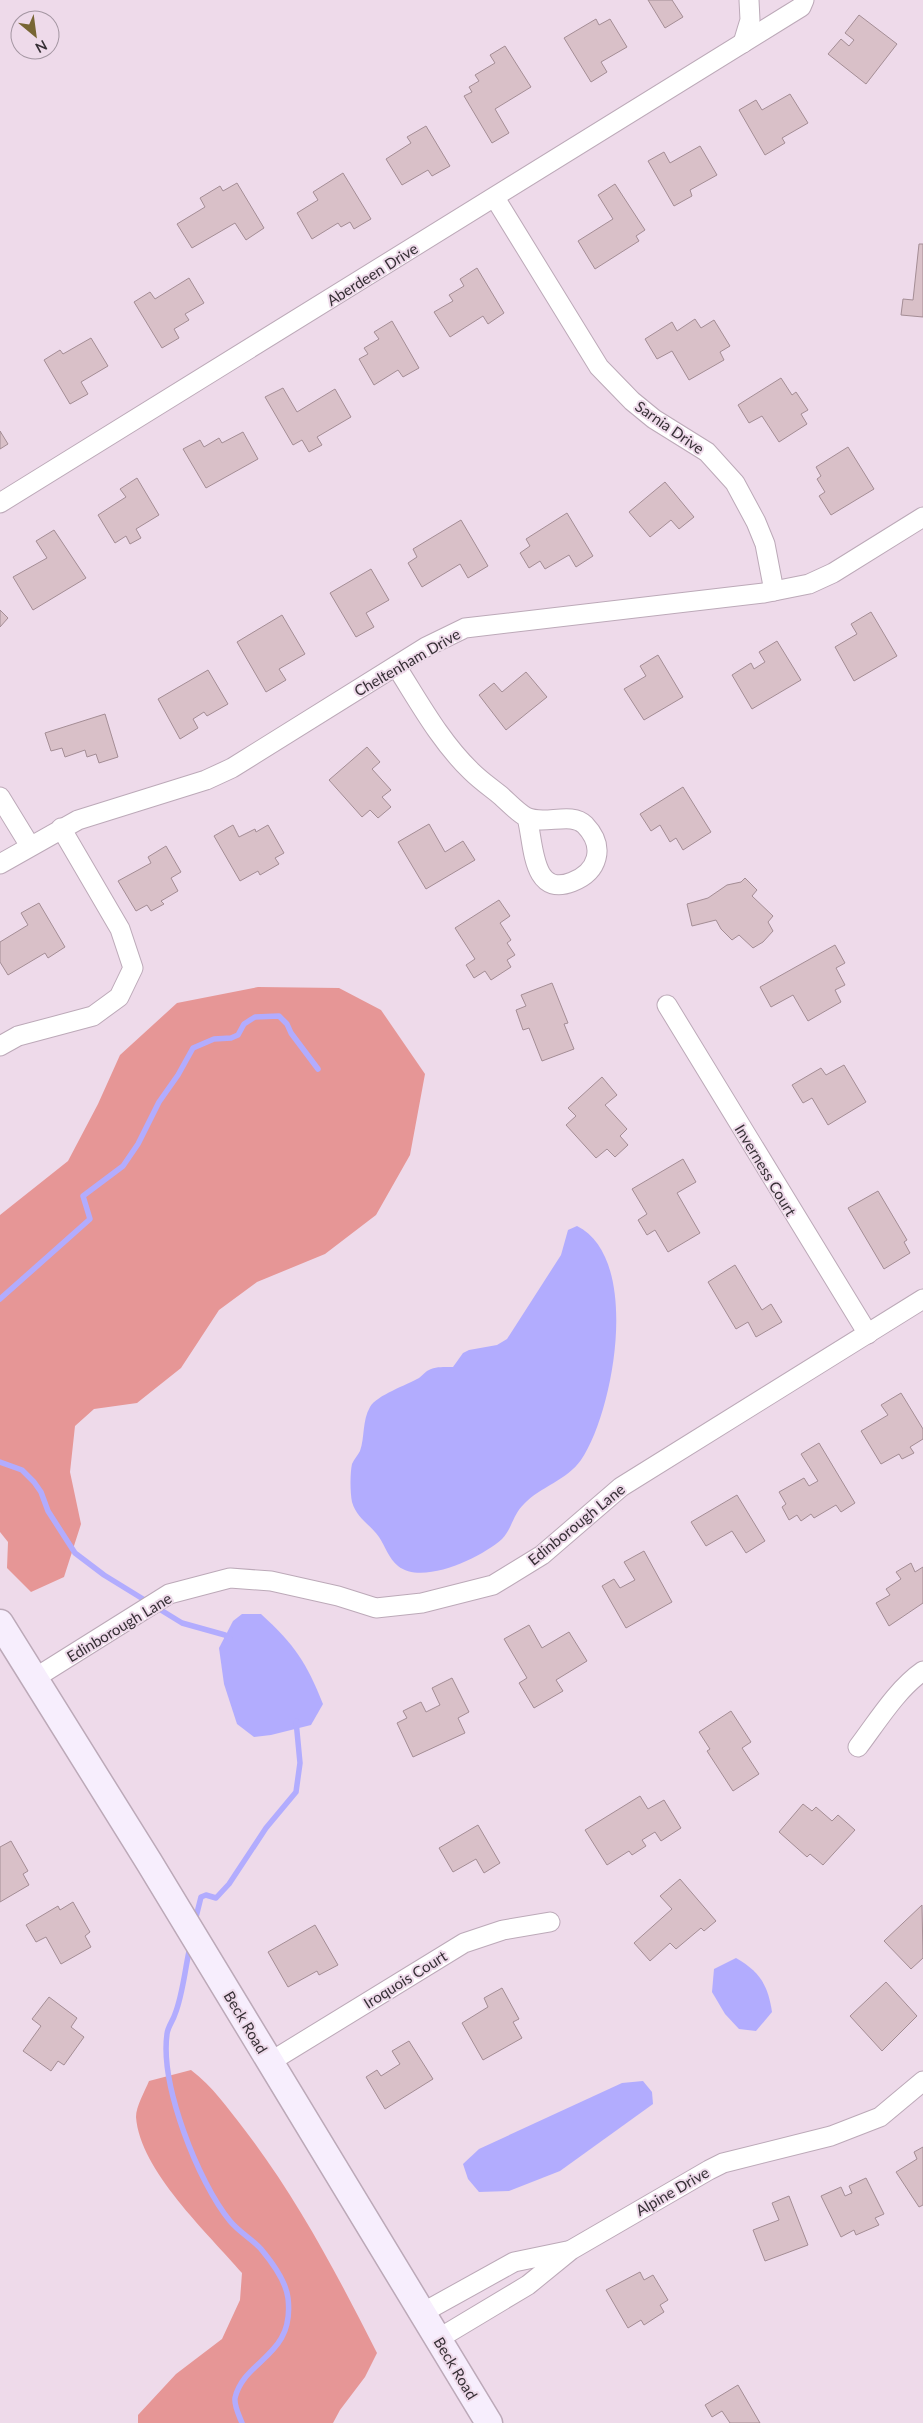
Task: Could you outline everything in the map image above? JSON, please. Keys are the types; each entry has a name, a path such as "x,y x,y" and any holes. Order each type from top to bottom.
{"main road":[{"name":"Beck Road","path":"0,1623 489,2423"}],"street":[{"path":"743,43 750,20 749,0"},
{"name":"Aberdeen Drive","path":"0,503 801,7 804,0"},
{"name":"Sarnia Drive","path":"495,198 599,367 632,401 654,419 707,452 735,483 756,522 765,544 774,591"},
{"name":"Cheltenham Drive","path":"0,864 61,828 97,813 206,780 232,768 396,666 443,638 465,628 774,591 809,584 833,573 923,517"},
{"path":"396,666 434,726 458,758 527,818"},
{"path":"0,797 30,846"},
{"path":"0,1046 18,1036 93,1016 119,998 133,968 120,928 61,828"},
{"name":"Inverness Court","path":"666,1005 868,1334"},
{"name":"Edinborough Lane","path":"35,1678 169,1594 230,1578 271,1581 338,1596 376,1608 422,1602 493,1585 542,1554 621,1487 685,1445 746,1411 923,1299"},
{"path":"858,1747 882,1714 915,1676 923,1671"},
{"name":"Iroquois Court","path":"270,2062 464,1942 503,1930 550,1922"},
{"name":"Alpine Drive","path":"438,2339 528,2285 571,2250 723,2163 831,2136 880,2117 923,2081"},
{"path":"422,2313 514,2262 571,2250"}],"shaded area":[{"path":"258,987 339,988 381,1010 425,1074 410,1155 376,1215 325,1254 257,1282 219,1310 181,1368 137,1403 94,1409 75,1426 70,1472 81,1524 64,1577 31,1592 7,1568 8,1542 0,1532 0,1215 68,1161 98,1104 120,1055 177,1003"},
{"path":"577,1226 597,1243 610,1269 616,1301 616,1337 611,1373 603,1408 593,1437 581,1460 568,1473 530,1498 517,1512 502,1539 481,1554 452,1567 437,1571 422,1573 409,1571 398,1566 376,1533 357,1513 352,1502 350,1483 352,1464 360,1451 367,1412 379,1398 419,1378 430,1369 453,1367 463,1353 469,1350 497,1345 507,1339 561,1255 568,1230"},
{"path":"242,1614 261,1614 283,1635 305,1665 323,1704 311,1725 271,1735 254,1737 237,1724 224,1684 219,1648 233,1621"},
{"path":"736,1958 757,1974 768,1994 772,2012 756,2031 739,2029 725,2014 712,1992 714,1969"},
{"path":"191,2070 226,2105 282,2182 332,2266 377,2353 365,2377 340,2410 333,2423 138,2423 138,2415 176,2374 222,2339 240,2300 242,2273 162,2180 149,2159 140,2138 136,2113 149,2081"},
{"path":"643,2081 652,2092 653,2104 560,2171 509,2191 479,2192 468,2179 463,2164 479,2149 622,2083"}],"building":[{"path":"648,0 672,0 683,17 665,28"},
{"path":"859,15 897,44 866,84 828,54 841,39 849,46 854,40 845,33"},
{"path":"596,19 599,25 610,19 627,47 601,62 607,72 591,82 564,38"},
{"path":"505,46 531,87 495,109 509,133 492,143 464,96 472,92 469,87 479,81 475,75 495,63 490,55"},
{"path":"790,94 808,123 782,138 785,143 765,155 739,110 756,100 762,110"},
{"path":"426,126 450,166 432,176 428,170 402,185 386,159 411,143 407,137"},
{"path":"700,146 717,175 690,190 692,196 674,206 648,161 664,152 670,163"},
{"path":"343,173 371,219 354,229 350,222 341,227 338,223 312,239 297,213 318,200 313,192"},
{"path":"237,183 264,228 246,240 235,223 192,248 177,224 205,207 200,198 220,186 223,191"},
{"path":"615,184 645,230 636,236 639,241 595,269 578,241 613,219 598,195"},
{"path":"919,244 923,244 923,317 901,315 903,299 913,300"},
{"path":"477,268 504,313 488,324 483,316 450,337 434,312 453,301 449,295 464,286 460,279"},
{"path":"189,278 204,303 185,314 189,320 174,329 179,338 162,348 134,302 150,292 155,299"},
{"path":"695,319 701,328 714,320 730,346 720,352 724,360 689,380 672,351 657,359 645,339 672,322 677,331"},
{"path":"392,321 419,368 403,377 398,370 374,385 359,359 368,354 364,348 379,339 374,332"},
{"path":"91,338 108,366 81,382 88,394 70,404 44,360 60,350 63,354"},
{"path":"781,378 792,395 796,392 808,410 801,414 807,424 779,442 762,416 749,423 738,405"},
{"path":"283,388 297,412 335,389 351,417 317,437 322,445 309,452 302,440 293,445 265,397"},
{"path":"0,431 8,444 0,449"},
{"path":"243,432 258,459 206,488 183,449 200,440 204,447 219,438 222,443"},
{"path":"848,447 874,489 831,515 819,496 825,492 817,479 821,476 816,467"},
{"path":"137,478 159,515 136,529 141,538 130,544 126,536 115,543 98,515 126,497 120,489"},
{"path":"665,482 694,517 679,529 671,520 650,537 629,512"},
{"path":"567,513 593,556 576,567 569,555 545,569 540,561 529,568 520,553 530,546 526,539"},
{"path":"461,520 488,566 468,578 460,564 422,587 408,563 417,557 413,549"},
{"path":"54,530 86,578 33,610 13,577 47,558 36,541"},
{"path":"371,569 389,600 366,613 374,627 356,637 330,593"},
{"path":"0,610 8,618 0,627"},
{"path":"871,612 897,656 854,681 835,647 857,634 851,624"},
{"path":"282,615 305,654 279,669 286,680 266,692 237,642"},
{"path":"777,641 801,680 752,709 732,675 751,663 754,669 765,662 759,652"},
{"path":"658,655 683,697 644,720 624,689 646,676 640,666"},
{"path":"208,670 228,704 207,716 204,712 193,719 198,728 180,739 158,699"},
{"path":"526,672 547,697 506,730 479,695 494,683 502,692"},
{"path":"105,714 118,757 99,763 96,754 87,757 85,750 65,757 62,748 51,751 45,733"},
{"path":"367,747 380,762 372,769 391,790 382,797 391,807 378,818 370,810 362,817 329,780"},
{"path":"683,787 711,832 683,850 676,838 670,842 660,825 651,831 640,814"},
{"path":"429,824 445,852 463,841 475,860 426,889 398,842"},
{"path":"233,825 239,837 255,829 256,832 268,825 284,853 275,858 279,864 260,875 258,871 240,881 214,836"},
{"path":"166,846 181,872 171,878 178,891 161,901 164,904 151,911 147,905 136,911 118,881 151,863 148,857"},
{"path":"745,878 757,890 752,896 773,916 768,922 773,931 763,942 753,948 739,935 732,940 721,929 716,920 692,926 687,904 708,898 727,885 741,882"},
{"path":"499,900 510,916 500,923 511,940 507,943 515,955 507,960 511,967 491,980 485,971 474,978 466,965 475,959 455,928"},
{"path":"39,903 65,947 48,958 45,953 8,975 0,962 0,942 28,925 21,913"},
{"path":"835,945 845,963 836,968 845,985 835,990 841,1002 808,1021 793,995 771,1007 760,987"},
{"path":"552,983 568,1023 564,1024 574,1049 542,1061 529,1028 523,1030 516,1010 526,1006 521,995"},
{"path":"844,1065 866,1102 828,1125 812,1098 803,1103 792,1085 821,1068 826,1075"},
{"path":"602,1077 617,1095 605,1105 627,1129 620,1136 628,1145 615,1157 607,1149 596,1158 566,1125 576,1116 568,1108"},
{"path":"683,1159 696,1182 677,1193 700,1233 668,1252 655,1230 647,1235 638,1220 647,1214 632,1189"},
{"path":"878,1191 907,1240 904,1242 910,1253 884,1269 848,1208"},
{"path":"735,1265 762,1310 771,1304 782,1322 756,1337 748,1322 736,1329 708,1282"},
{"path":"901,1393 923,1429 923,1439 910,1447 914,1453 902,1459 899,1454 881,1464 861,1431 888,1415 881,1405"},
{"path":"819,1443 855,1503 841,1512 836,1505 814,1518 811,1514 801,1521 797,1515 789,1520 782,1507 786,1504 779,1492 804,1478 809,1486 818,1481 801,1454"},
{"path":"737,1495 765,1541 746,1553 732,1531 706,1546 691,1522"},
{"path":"644,1551 672,1602 626,1628 602,1586 614,1579 620,1588 635,1580 624,1562"},
{"path":"911,1563 915,1572 923,1567 923,1603 889,1626 876,1603 890,1595 886,1589 901,1579 896,1572"},
{"path":"529,1625 542,1648 569,1632 587,1661 556,1680 563,1691 534,1708 519,1683 527,1678 504,1639"},
{"path":"452,1678 469,1712 458,1718 465,1733 413,1757 397,1723 407,1718 403,1711 421,1702 426,1712 440,1705 432,1688"},
{"path":"731,1711 751,1742 742,1748 759,1774 733,1791 707,1751 710,1749 699,1732"},
{"path":"640,1796 648,1809 664,1800 681,1828 661,1841 655,1832 642,1840 646,1846 632,1855 629,1851 607,1865 585,1830"},
{"path":"803,1804 812,1811 816,1807 832,1821 838,1815 855,1830 823,1865 810,1854 807,1857 779,1832"},
{"path":"478,1825 500,1863 484,1873 476,1859 453,1872 439,1848"},
{"path":"11,1841 28,1871 23,1874 29,1885 0,1902 0,1847"},
{"path":"680,1879 716,1921 704,1931 701,1928 676,1949 670,1943 650,1961 634,1943 672,1909 660,1896"},
{"path":"73,1902 90,1932 85,1936 91,1947 61,1964 46,1937 36,1942 26,1925 58,1906 60,1910"},
{"path":"922,1905 923,1958 911,1969 884,1941"},
{"path":"315,1925 338,1965 319,1975 317,1971 288,1987 268,1952"},
{"path":"886,1982 917,2016 882,2051 850,2016"},
{"path":"502,1988 519,2019 513,2022 522,2038 483,2060 462,2023 488,2007 484,1998"},
{"path":"49,1997 77,2018 71,2027 84,2037 64,2065 58,2061 51,2071 23,2051 41,2026 32,2019"},
{"path":"409,2041 433,2079 385,2109 366,2077 377,2070 381,2076 400,2064 392,2051"},
{"path":"923,2147 923,2205 919,2207 896,2172 917,2159 914,2152"},
{"path":"866,2178 884,2214 875,2218 879,2225 856,2235 854,2230 841,2237 821,2196 841,2187 845,2196 852,2193 849,2186"},
{"path":"789,2196 808,2245 765,2261 753,2230 779,2220 772,2203"},
{"path":"640,2272 644,2280 653,2275 668,2300 660,2305 664,2312 644,2325 641,2320 628,2328 606,2290"},
{"path":"738,2385 760,2423 730,2423 722,2411 712,2417 705,2405"}],"waterway":[{"path":"0,1299 90,1219 83,1196 123,1166 138,1144 159,1102 178,1075 193,1048 214,1039 231,1038 238,1035 244,1024 255,1017 279,1016 287,1024 291,1033 318,1069"},
{"path":"0,1462 22,1470 34,1482 41,1492 48,1511 75,1553 104,1575 182,1623 225,1635 230,1639"},
{"path":"195,1921 201,1897 206,1895 216,1898 229,1884 266,1828 296,1792 300,1763 296,1721"},
{"path":"190,1947 180,1998 167,2034 166,2055 175,2105 194,2158 218,2204 230,2221 257,2245 269,2259 278,2272 288,2298 288,2318 284,2333 268,2356 248,2374 240,2385 235,2398 242,2423"}]}
